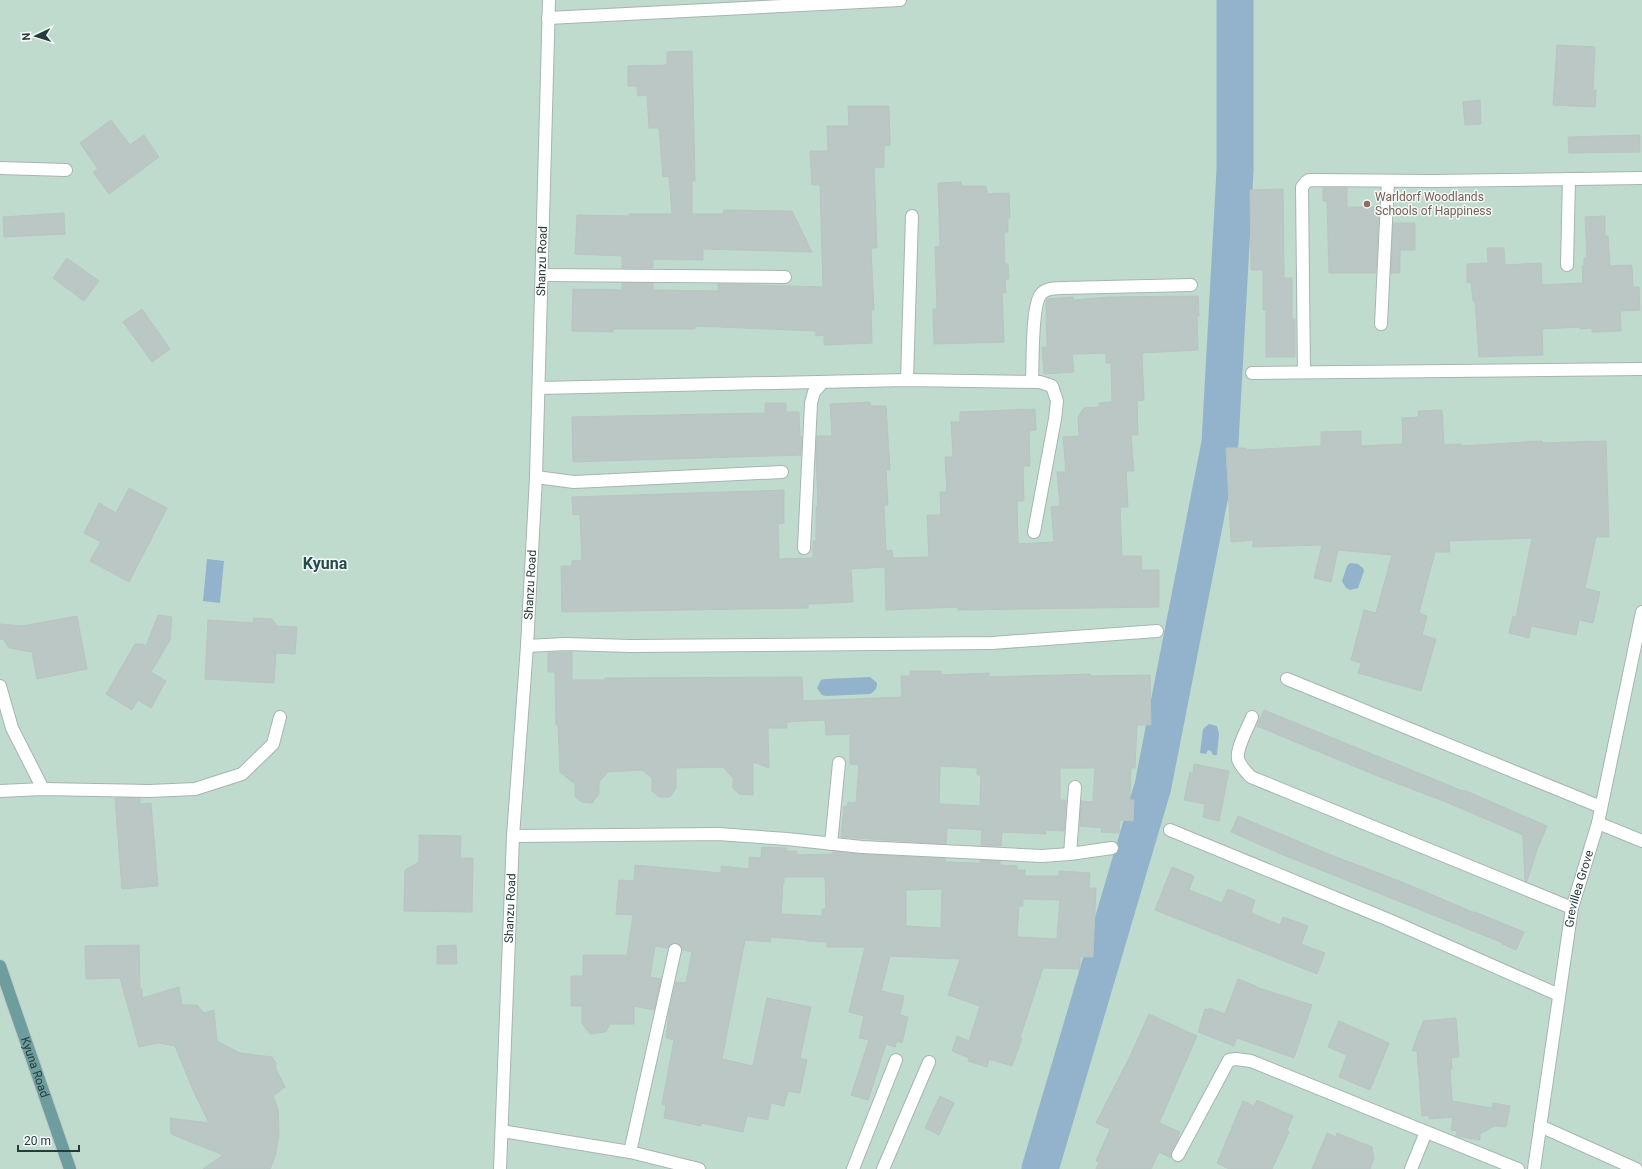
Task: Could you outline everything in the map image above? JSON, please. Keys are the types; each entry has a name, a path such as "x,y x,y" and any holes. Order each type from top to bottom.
{"main road":[{"name":"Kyuna Road","path":"0,966 70,1169"}],"street":[{"name":"Shanzu Road","path":"500,1169 513,836 528,646 536,477 549,0"},
{"path":"548,18 774,3 900,0"},
{"path":"0,168 66,170"},
{"path":"1304,372 1302,192 1304,184 1309,180 1388,181 1642,178"},
{"path":"1566,265 1569,179"},
{"path":"1381,324 1388,181"},
{"path":"907,380 912,216"},
{"path":"542,275 785,277"},
{"path":"1032,381 1034,324 1037,305 1041,293 1046,290 1063,288 1192,285"},
{"path":"1252,373 1642,369"},
{"path":"539,388 907,380 1040,382 1052,386 1057,401 1056,419 1034,532"},
{"path":"804,548 811,403 814,392 823,382"},
{"path":"536,477 574,482 782,472"},
{"name":"Grevillea Grove","path":"1534,1169 1572,908 1598,823 1642,612"},
{"path":"528,646 565,644 630,646 992,643 1157,631"},
{"path":"1287,680 1601,807"},
{"path":"0,686 12,728 43,789"},
{"path":"0,791 43,789 150,791 195,789 242,774 273,744 280,717"},
{"path":"1252,718 1239,749 1238,759 1243,768 1251,777 1572,908"},
{"path":"831,844 839,763"},
{"path":"1070,854 1075,787"},
{"path":"1598,823 1642,841"},
{"path":"1170,830 1389,920 1559,995"},
{"path":"513,836 718,834 862,847 1042,856 1112,848"},
{"path":"630,1152 675,950"},
{"path":"1178,1154 1229,1060 1236,1059 1251,1061 1518,1169"},
{"path":"853,1169 896,1060"},
{"path":"883,1169 929,1062"},
{"path":"1540,1126 1636,1169"},
{"path":"502,1131 630,1152 699,1169"},
{"path":"1411,1169 1426,1132"}],"green space":[{"path":"0,0 1642,0 1642,1169 0,1169"}],"water":[{"path":"207,559 224,561 220,603 203,601"},
{"path":"1350,563 1358,564 1364,571 1358,588 1350,590 1346,588 1342,581 1347,566"},
{"path":"870,677 877,683 877,687 870,694 826,696 822,695 817,688 821,680 825,679"},
{"path":"1209,724 1217,726 1219,734 1217,755 1213,755 1211,751 1208,750 1206,754 1200,753 1203,729"}],"building":[{"path":"1557,45 1595,47 1593,90 1596,90 1595,107 1553,105"},
{"path":"692,51 695,181 692,181 692,214 723,214 724,210 792,211 812,252 703,249 703,260 653,259 653,268 622,268 622,256 575,254 577,215 629,216 629,214 672,214 669,176 663,177 659,128 649,128 647,95 638,96 637,86 628,86 628,66 667,65 667,52"},
{"path":"1480,100 1481,124 1465,125 1463,102"},
{"path":"848,106 889,106 890,145 884,146 884,167 874,168 877,248 871,248 874,310 871,310 872,343 824,345 824,335 816,336 816,331 695,326 695,329 613,329 613,332 572,331 573,289 622,290 622,283 653,283 653,290 718,291 718,284 823,287 820,185 812,185 810,151 828,151 827,126 849,126"},
{"path":"111,120 130,145 144,135 159,157 109,194 93,172 98,169 80,143"},
{"path":"1640,135 1640,152 1569,153 1568,137"},
{"path":"961,182 962,186 986,186 987,194 1009,193 1010,218 1008,218 1008,232 1004,232 1005,264 1008,264 1009,279 1005,279 1006,293 1002,293 1004,342 934,344 933,309 937,309 935,247 940,246 938,183"},
{"path":"1323,188 1347,188 1347,207 1379,207 1376,273 1329,273 1327,201 1323,201"},
{"path":"1283,189 1284,278 1292,278 1292,319 1295,319 1295,357 1266,357 1266,310 1263,310 1263,270 1251,270 1250,190"},
{"path":"64,213 65,234 4,237 3,217"},
{"path":"1605,216 1605,236 1608,236 1610,266 1632,265 1633,287 1639,287 1640,310 1620,311 1621,331 1592,332 1592,328 1580,329 1580,327 1542,329 1543,355 1479,357 1475,301 1473,301 1471,282 1467,283 1467,264 1488,263 1487,248 1504,248 1505,265 1541,263 1542,285 1583,283 1582,266 1584,266 1584,258 1587,258 1585,217"},
{"path":"1393,223 1415,223 1415,250 1400,250 1400,273 1391,273"},
{"path":"67,258 99,281 84,301 53,278"},
{"path":"1198,296 1198,350 1142,353 1144,400 1137,401 1138,435 1131,435 1134,471 1126,471 1128,507 1120,507 1122,556 1141,556 1142,570 1159,570 1159,607 958,610 958,607 886,610 885,567 851,569 853,602 808,604 808,608 562,612 561,566 572,566 572,561 582,560 580,514 573,515 572,497 784,490 784,523 778,524 779,559 813,558 813,541 816,541 816,506 818,506 816,454 817,436 832,436 830,404 870,402 870,406 886,406 890,470 886,470 888,505 884,505 886,551 892,550 893,558 929,557 927,515 941,515 940,492 947,492 945,457 953,457 951,422 960,422 960,412 1035,409 1036,430 1029,431 1030,466 1023,466 1024,501 1017,501 1018,544 1054,542 1051,507 1060,506 1057,472 1066,472 1063,437 1079,436 1078,417 1084,408 1099,407 1099,403 1112,402 1111,363 1106,363 1106,353 1072,354 1074,372 1044,374 1042,347 1047,347 1047,299 1073,297 1073,300 1109,297"},
{"path":"142,309 170,349 152,362 123,322"},
{"path":"765,403 786,403 786,412 799,412 800,437 802,437 801,455 573,462 572,417 765,413"},
{"path":"1442,410 1444,445 1461,444 1461,446 1542,441 1542,443 1606,441 1609,537 1596,537 1585,588 1600,592 1593,623 1579,620 1576,635 1531,626 1529,638 1509,633 1513,616 1516,617 1532,538 1449,541 1450,552 1435,552 1419,613 1427,616 1422,635 1436,639 1421,691 1358,673 1361,663 1351,660 1364,610 1376,613 1392,555 1338,550 1331,582 1314,578 1322,545 1252,547 1254,540 1231,542 1226,448 1246,448 1246,450 1321,446 1321,432 1361,431 1361,446 1403,444 1402,418 1419,417 1418,411"},
{"path":"129,488 167,508 129,582 90,561 101,542 84,533 99,503 116,513"},
{"path":"158,615 172,617 170,640 151,672 166,681 151,708 138,700 132,710 106,694 135,644 142,644 146,646"},
{"path":"77,616 87,669 37,679 32,652 9,648 4,640 0,639 0,624 22,626"},
{"path":"254,618 272,619 277,626 297,627 295,654 276,653 274,683 205,679 208,620 253,623"},
{"path":"572,652 572,680 605,680 605,678 802,677 803,701 902,697 901,676 910,676 910,671 941,671 941,675 989,673 989,677 1090,674 1091,676 1150,675 1151,725 1137,725 1135,768 1131,768 1130,800 1134,800 1133,821 1120,820 1119,833 1101,832 1102,828 1080,826 1081,801 1093,802 1095,768 1060,768 1060,800 1066,800 1064,831 1046,830 1046,834 1002,832 1001,846 981,845 982,830 947,828 946,844 841,837 844,806 847,807 848,802 856,803 859,765 850,764 850,734 826,735 825,720 787,722 787,728 768,728 769,768 753,762 753,795 739,794 733,788 733,778 723,767 676,768 676,788 670,797 659,797 652,791 652,778 642,770 608,772 599,782 599,794 592,803 582,802 575,797 575,784 560,772 558,725 556,725 555,672 548,672 548,653","holes":["940,766 977,768 977,775 981,775 980,806 939,804"]},
{"path":"1264,710 1463,791 1464,790 1547,826 1527,881 1525,881 1523,835 1446,802 1375,775 1257,726"},
{"path":"1194,764 1229,771 1219,821 1203,817 1205,804 1184,800 1190,772 1193,773"},
{"path":"115,798 140,798 140,804 151,803 158,886 122,889"},
{"path":"1238,816 1524,932 1516,950 1502,944 1503,943 1281,854 1231,832"},
{"path":"419,835 461,836 460,858 473,858 472,912 404,911 405,870 419,862"},
{"path":"762,847 787,848 786,851 797,851 797,855 833,854 833,851 946,859 945,862 980,863 980,860 1000,861 1000,865 1017,866 1017,870 1025,870 1025,876 1059,876 1059,871 1090,873 1089,888 1096,888 1093,957 1080,957 1080,969 1043,968 1020,1038 1022,1039 1012,1066 989,1059 987,1067 968,1061 969,1058 952,1051 957,1036 969,1041 980,1006 948,995 960,959 890,956 881,991 904,996 900,1015 908,1017 902,1043 897,1041 895,1047 886,1044 868,1100 851,1095 869,1040 859,1038 864,1016 849,1012 865,947 827,947 827,942 771,937 770,942 745,940 722,1059 753,1066 767,998 811,1007 800,1058 807,1060 800,1093 788,1091 784,1106 771,1103 768,1120 747,1116 743,1132 701,1123 701,1126 664,1118 666,1105 662,1104 674,1040 666,1038 669,1012 676,982 686,983 692,952 682,950 680,945 676,943 672,943 668,948 655,946 650,977 661,979 654,1010 634,1006 634,1024 610,1024 606,1032 590,1034 582,1023 582,1006 571,1006 571,976 583,976 583,955 627,955 633,915 616,914 619,880 634,881 635,865 721,873 721,866 749,869 749,857 761,858","holes":["784,877 825,877 826,909 822,909 822,916 781,914","942,889 941,928 906,926 906,890","1023,899 1060,900 1057,939 1017,937 1019,906 1023,906"]},
{"path":"1172,867 1194,876 1189,890 1222,903 1228,889 1255,900 1251,913 1280,925 1283,917 1308,926 1301,944 1325,953 1317,974 1155,910"},
{"path":"139,945 140,989 142,989 142,998 179,987 182,1005 197,1005 204,1013 214,1010 217,1041 240,1053 272,1057 276,1063 276,1069 285,1087 273,1096 278,1109 279,1135 275,1157 270,1169 203,1169 223,1155 171,1134 170,1118 209,1123 193,1090 175,1046 158,1043 139,1047 120,978 86,979 85,946"},
{"path":"456,945 457,964 437,964 437,946"},
{"path":"1238,979 1256,987 1312,1005 1294,1058 1237,1038 1234,1046 1198,1032 1205,1009 1208,1010 1209,1008 1225,1014"},
{"path":"1149,1014 1197,1036 1159,1123 1180,1132 1179,1137 1171,1152 1171,1158 1159,1152 1151,1169 1096,1169 1099,1162 1096,1161 1110,1129 1096,1123 1131,1054"},
{"path":"1456,1018 1459,1057 1451,1058 1452,1069 1450,1070 1452,1101 1492,1108 1493,1103 1510,1106 1506,1127 1494,1126 1480,1134 1480,1140 1456,1136 1457,1131 1451,1130 1453,1117 1429,1119 1429,1115 1422,1116 1417,1051 1412,1051 1423,1021"},
{"path":"1339,1021 1389,1043 1370,1090 1339,1077 1347,1055 1328,1047"},
{"path":"940,1096 954,1103 939,1135 925,1128"},
{"path":"1257,1100 1293,1116 1287,1130 1289,1132 1272,1169 1229,1169 1217,1163 1243,1101 1254,1106"},
{"path":"1327,1133 1336,1137 1337,1133 1372,1147 1374,1158 1370,1169 1312,1169"}],"waterway":[{"path":"1040,1169 1153,786 1220,443 1235,171 1235,0"}],"place":[{"name":"Warldorf Woodlands Schools of Happiness","path":"1367,204"}],"district":[{"name":"Kyuna","path":"325,563"}]}
